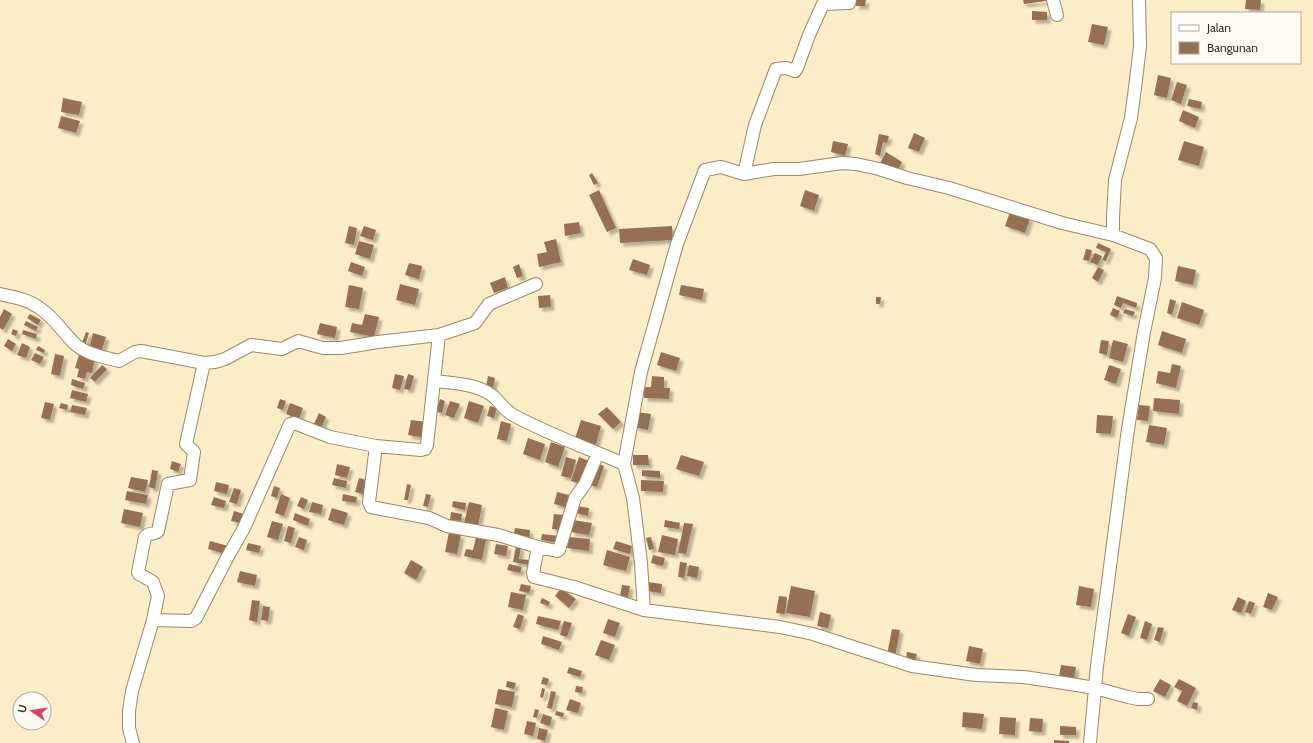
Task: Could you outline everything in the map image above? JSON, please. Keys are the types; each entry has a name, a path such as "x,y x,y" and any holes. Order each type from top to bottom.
{"street":[{"path":"744,174 755,124 776,69 786,68 795,71 823,4 849,2 850,0"},
{"path":"1053,0 1057,15"},
{"path":"1113,235 1115,180 1131,118 1140,46 1139,0"},
{"path":"644,610 641,563 633,498 624,464 641,372 677,244 705,170 721,168 744,174 774,169 799,169 842,163 856,164 949,188 1062,223 1113,235 1150,249 1156,258 1155,278 1144,332 1128,429 1095,688 1090,743"},
{"path":"0,294 20,298 38,307 51,318 74,344 86,351 103,357 119,361 135,352 141,351 204,363 225,359 252,345 282,349 298,341 323,348 341,348 439,334 475,323 489,304 536,284"},
{"path":"153,620 191,621 196,618 244,528 290,424 294,423 330,437 376,446 421,450 425,449 427,445 435,381 439,334"},
{"path":"133,743 129,728 128,711 132,691 153,620 158,595 153,582 138,572 145,535 158,531 169,483 190,480 194,452 186,444 204,363"},
{"path":"435,381 470,386 483,390 495,397 505,409 512,414 560,437 624,464"},
{"path":"376,446 370,502 371,507 429,518 447,526 492,534 557,551 559,550 574,500 585,484 598,453"},
{"path":"538,547 532,573 534,577 574,587 644,610 780,627 813,634 912,666 976,675 1024,677 1095,688 1128,698 1148,699"}],"building":[{"path":"856,0 866,0 865,6 856,6"},
{"path":"1023,0 1046,0 1046,1 1024,4"},
{"path":"1246,0 1261,0 1260,10 1245,9"},
{"path":"1032,11 1047,12 1047,20 1032,20"},
{"path":"1092,24 1108,27 1104,45 1088,42"},
{"path":"1158,75 1171,78 1167,98 1154,95"},
{"path":"1177,82 1187,85 1181,104 1171,100"},
{"path":"63,98 82,102 79,115 61,112"},
{"path":"1189,99 1202,102 1201,109 1187,106"},
{"path":"1183,110 1199,117 1195,128 1179,121"},
{"path":"61,116 80,121 76,133 58,128"},
{"path":"914,133 925,138 919,152 908,148"},
{"path":"879,134 889,136 887,143 883,142 880,156 875,154"},
{"path":"833,141 848,144 845,156 831,152"},
{"path":"1184,141 1204,147 1199,166 1178,160"},
{"path":"886,152 902,162 897,172 880,163"},
{"path":"592,173 598,183 594,185 589,175"},
{"path":"599,190 616,228 607,232 589,195"},
{"path":"805,190 819,195 814,211 800,206"},
{"path":"1010,212 1030,219 1025,233 1005,226"},
{"path":"579,222 581,233 565,236 564,224"},
{"path":"349,226 357,228 354,245 345,243"},
{"path":"364,226 376,230 373,240 360,236"},
{"path":"672,226 673,240 620,243 619,229"},
{"path":"556,239 561,262 539,267 537,254 547,252 544,242"},
{"path":"359,241 374,245 370,259 355,254"},
{"path":"1098,243 1111,249 1106,261 1102,260 1106,252 1096,248"},
{"path":"1086,249 1092,250 1089,261 1083,260"},
{"path":"1095,253 1102,256 1098,265 1090,262"},
{"path":"633,259 650,265 647,275 629,270"},
{"path":"351,262 365,267 362,276 348,271"},
{"path":"409,263 422,266 419,279 405,275"},
{"path":"519,264 523,276 517,278 513,267"},
{"path":"1178,266 1196,270 1193,285 1175,281"},
{"path":"1098,267 1104,270 1098,282 1092,278"},
{"path":"505,277 508,288 494,293 490,283"},
{"path":"400,284 419,289 415,305 396,300"},
{"path":"349,285 363,288 359,309 345,307"},
{"path":"681,285 704,289 702,300 679,295"},
{"path":"550,295 551,307 539,308 538,296"},
{"path":"1117,296 1137,303 1136,308 1123,303 1121,308 1114,305"},
{"path":"876,297 881,297 880,304 876,304"},
{"path":"1170,299 1176,301 1172,315 1167,313"},
{"path":"1182,302 1204,310 1199,325 1177,318"},
{"path":"1113,308 1120,311 1117,318 1110,315"},
{"path":"4,309 12,314 3,330 0,328 0,317"},
{"path":"1125,309 1135,312 1133,316 1123,313"},
{"path":"30,314 41,320 38,325 27,318"},
{"path":"365,314 379,317 374,337 350,332 352,323 362,325"},
{"path":"26,321 38,327 36,331 24,325"},
{"path":"320,323 337,327 335,338 317,334"},
{"path":"13,329 18,331 16,336 11,334"},
{"path":"23,330 37,334 36,339 22,334"},
{"path":"1162,331 1186,339 1182,353 1158,345"},
{"path":"86,332 89,333 85,346 81,345"},
{"path":"93,333 106,337 101,353 89,349"},
{"path":"8,339 16,344 12,351 4,346"},
{"path":"1101,340 1109,341 1107,355 1099,353"},
{"path":"1113,340 1128,344 1123,362 1109,358"},
{"path":"22,343 30,347 26,358 17,355"},
{"path":"38,346 45,350 44,353 36,350"},
{"path":"661,352 680,358 676,371 657,365"},
{"path":"35,353 44,357 40,364 31,360"},
{"path":"55,354 64,356 60,376 51,374"},
{"path":"79,355 95,359 92,373 87,372 85,379 77,377 79,369 75,368"},
{"path":"1172,364 1181,366 1176,388 1156,383 1158,371 1170,373"},
{"path":"102,365 107,369 95,382 90,378"},
{"path":"1109,365 1121,369 1116,384 1104,380"},
{"path":"395,374 404,376 400,390 392,388"},
{"path":"408,374 414,376 410,390 404,389"},
{"path":"488,376 495,378 493,388 486,387"},
{"path":"652,376 664,377 664,388 670,388 669,399 644,398 644,387 651,387"},
{"path":"72,379 85,383 83,389 71,385"},
{"path":"72,390 88,394 86,402 70,398"},
{"path":"1154,398 1180,400 1179,414 1153,411"},
{"path":"280,399 286,401 283,410 277,408"},
{"path":"440,399 445,401 442,413 436,412"},
{"path":"450,401 460,404 454,418 445,415"},
{"path":"469,401 484,406 478,423 464,418"},
{"path":"45,402 54,404 50,420 41,418"},
{"path":"61,403 68,405 67,410 59,408"},
{"path":"290,403 303,408 299,419 286,414"},
{"path":"72,405 87,408 85,415 70,412"},
{"path":"1139,405 1150,406 1148,421 1137,420"},
{"path":"490,406 497,408 494,418 487,416"},
{"path":"607,407 621,422 613,429 598,414"},
{"path":"637,412 651,414 648,430 634,427"},
{"path":"319,413 326,417 321,428 314,424"},
{"path":"1097,415 1113,416 1111,434 1096,433"},
{"path":"411,420 427,422 425,438 408,435"},
{"path":"581,420 601,426 595,448 574,442"},
{"path":"501,421 511,424 507,441 497,439"},
{"path":"1149,425 1167,428 1164,445 1146,442"},
{"path":"528,438 545,444 540,460 523,454"},
{"path":"551,442 565,447 558,467 545,462"},
{"path":"633,455 648,455 649,465 633,465"},
{"path":"681,455 704,462 699,476 676,469"},
{"path":"566,457 576,460 571,478 561,476"},
{"path":"579,457 589,461 582,484 571,481"},
{"path":"172,461 181,464 178,472 170,469"},
{"path":"596,463 604,466 597,487 589,485"},
{"path":"337,464 350,467 347,478 335,475"},
{"path":"152,470 158,471 155,489 149,487"},
{"path":"642,470 660,471 660,478 642,476"},
{"path":"131,477 148,480 145,492 128,488"},
{"path":"334,478 347,481 346,488 332,485"},
{"path":"359,478 370,481 367,495 355,492"},
{"path":"641,480 664,481 663,492 641,491"},
{"path":"216,482 229,485 227,494 214,491"},
{"path":"407,484 411,485 408,500 404,500"},
{"path":"274,486 280,488 277,498 271,496"},
{"path":"234,488 241,490 237,504 229,502"},
{"path":"127,491 148,495 146,504 125,500"},
{"path":"557,492 573,496 569,508 554,504"},
{"path":"281,494 290,498 284,516 275,513"},
{"path":"343,494 357,497 356,503 342,501"},
{"path":"426,494 431,495 428,507 423,506"},
{"path":"214,497 226,501 224,508 211,505"},
{"path":"301,497 308,500 304,509 297,506"},
{"path":"453,501 466,503 465,510 452,507"},
{"path":"312,502 323,505 321,514 309,512"},
{"path":"469,502 482,505 478,527 464,524"},
{"path":"576,506 589,508 588,516 575,513"},
{"path":"332,508 348,513 344,525 328,520"},
{"path":"124,509 143,513 140,527 121,523"},
{"path":"234,511 244,514 241,523 231,521"},
{"path":"451,512 462,514 461,521 450,520"},
{"path":"295,513 310,519 308,526 293,520"},
{"path":"554,514 564,515 562,530 552,529"},
{"path":"573,520 592,523 589,535 571,532"},
{"path":"665,520 680,523 679,529 664,527"},
{"path":"272,521 283,524 278,540 267,537"},
{"path":"684,523 693,524 686,554 678,553"},
{"path":"288,526 295,528 291,543 284,541"},
{"path":"515,528 530,530 529,541 513,539"},
{"path":"449,532 461,535 457,554 445,552"},
{"path":"477,533 487,535 482,560 464,556 466,549 473,550"},
{"path":"542,534 559,536 558,543 541,540"},
{"path":"662,535 678,539 675,555 658,552"},
{"path":"299,537 307,540 304,550 295,547"},
{"path":"569,537 590,539 589,551 567,548"},
{"path":"651,537 654,549 649,550 646,538"},
{"path":"210,541 228,546 226,554 208,549"},
{"path":"616,541 632,546 630,554 613,549"},
{"path":"248,543 261,546 259,553 246,550"},
{"path":"496,544 508,546 506,556 494,554"},
{"path":"516,546 521,547 519,559 530,560 529,565 513,562"},
{"path":"607,550 630,557 626,571 603,565"},
{"path":"653,555 665,558 663,566 651,563"},
{"path":"411,560 423,567 416,580 404,573"},
{"path":"680,562 687,563 684,578 678,577"},
{"path":"509,564 522,567 520,573 507,570"},
{"path":"689,565 699,567 697,578 687,576"},
{"path":"240,571 257,575 255,586 237,582"},
{"path":"648,582 662,584 661,593 647,591"},
{"path":"521,584 531,586 529,593 519,591"},
{"path":"622,585 630,586 627,602 619,601"},
{"path":"791,586 815,591 810,617 786,613"},
{"path":"1079,586 1094,589 1091,607 1076,605"},
{"path":"561,588 576,599 569,608 555,596"},
{"path":"511,592 526,595 523,610 508,607"},
{"path":"1268,593 1278,597 1272,610 1263,607"},
{"path":"779,596 787,597 785,614 776,613"},
{"path":"1238,597 1246,601 1241,613 1232,610"},
{"path":"542,598 550,602 548,606 540,603"},
{"path":"252,600 260,601 257,622 249,620"},
{"path":"1249,601 1255,603 1251,614 1245,612"},
{"path":"263,606 270,607 268,621 261,620"},
{"path":"820,612 831,615 828,628 817,626"},
{"path":"518,614 524,616 520,629 513,627"},
{"path":"1128,614 1136,617 1129,636 1121,633"},
{"path":"538,616 561,621 558,630 536,624"},
{"path":"608,619 620,623 615,637 603,633"},
{"path":"564,621 572,623 567,637 560,635"},
{"path":"1145,621 1152,624 1147,640 1140,638"},
{"path":"1158,627 1164,628 1160,642 1154,640"},
{"path":"892,629 900,630 895,657 887,655"},
{"path":"543,636 562,642 559,650 541,644"},
{"path":"601,640 615,645 609,660 595,655"},
{"path":"969,646 983,649 980,664 966,661"},
{"path":"907,652 917,654 915,661 906,659"},
{"path":"1061,665 1076,667 1074,679 1059,677"},
{"path":"569,667 582,671 580,677 567,673"},
{"path":"543,677 549,679 547,685 541,684"},
{"path":"1160,679 1171,685 1165,697 1153,691"},
{"path":"1179,679 1196,688 1187,706 1177,701 1182,691 1174,687"},
{"path":"507,681 516,683 514,689 506,687"},
{"path":"576,686 583,687 582,693 575,692"},
{"path":"542,688 545,689 543,698 540,697"},
{"path":"498,689 515,692 512,707 495,704"},
{"path":"551,691 556,692 552,709 547,708"},
{"path":"570,699 581,703 578,713 566,710"},
{"path":"1193,702 1198,703 1197,710 1191,708"},
{"path":"495,708 508,711 504,730 491,727"},
{"path":"535,709 539,710 537,718 533,717"},
{"path":"556,711 564,713 563,717 555,715"},
{"path":"963,712 984,714 982,729 962,727"},
{"path":"543,714 552,717 550,726 540,723"},
{"path":"1000,717 1016,718 1015,735 999,734"},
{"path":"1030,718 1043,719 1042,732 1029,731"},
{"path":"527,721 536,723 533,736 524,734"},
{"path":"1060,726 1076,727 1076,735 1060,735"},
{"path":"539,728 548,730 545,741 537,739"},
{"path":"1054,740 1069,741 1069,743 1054,743"}]}
